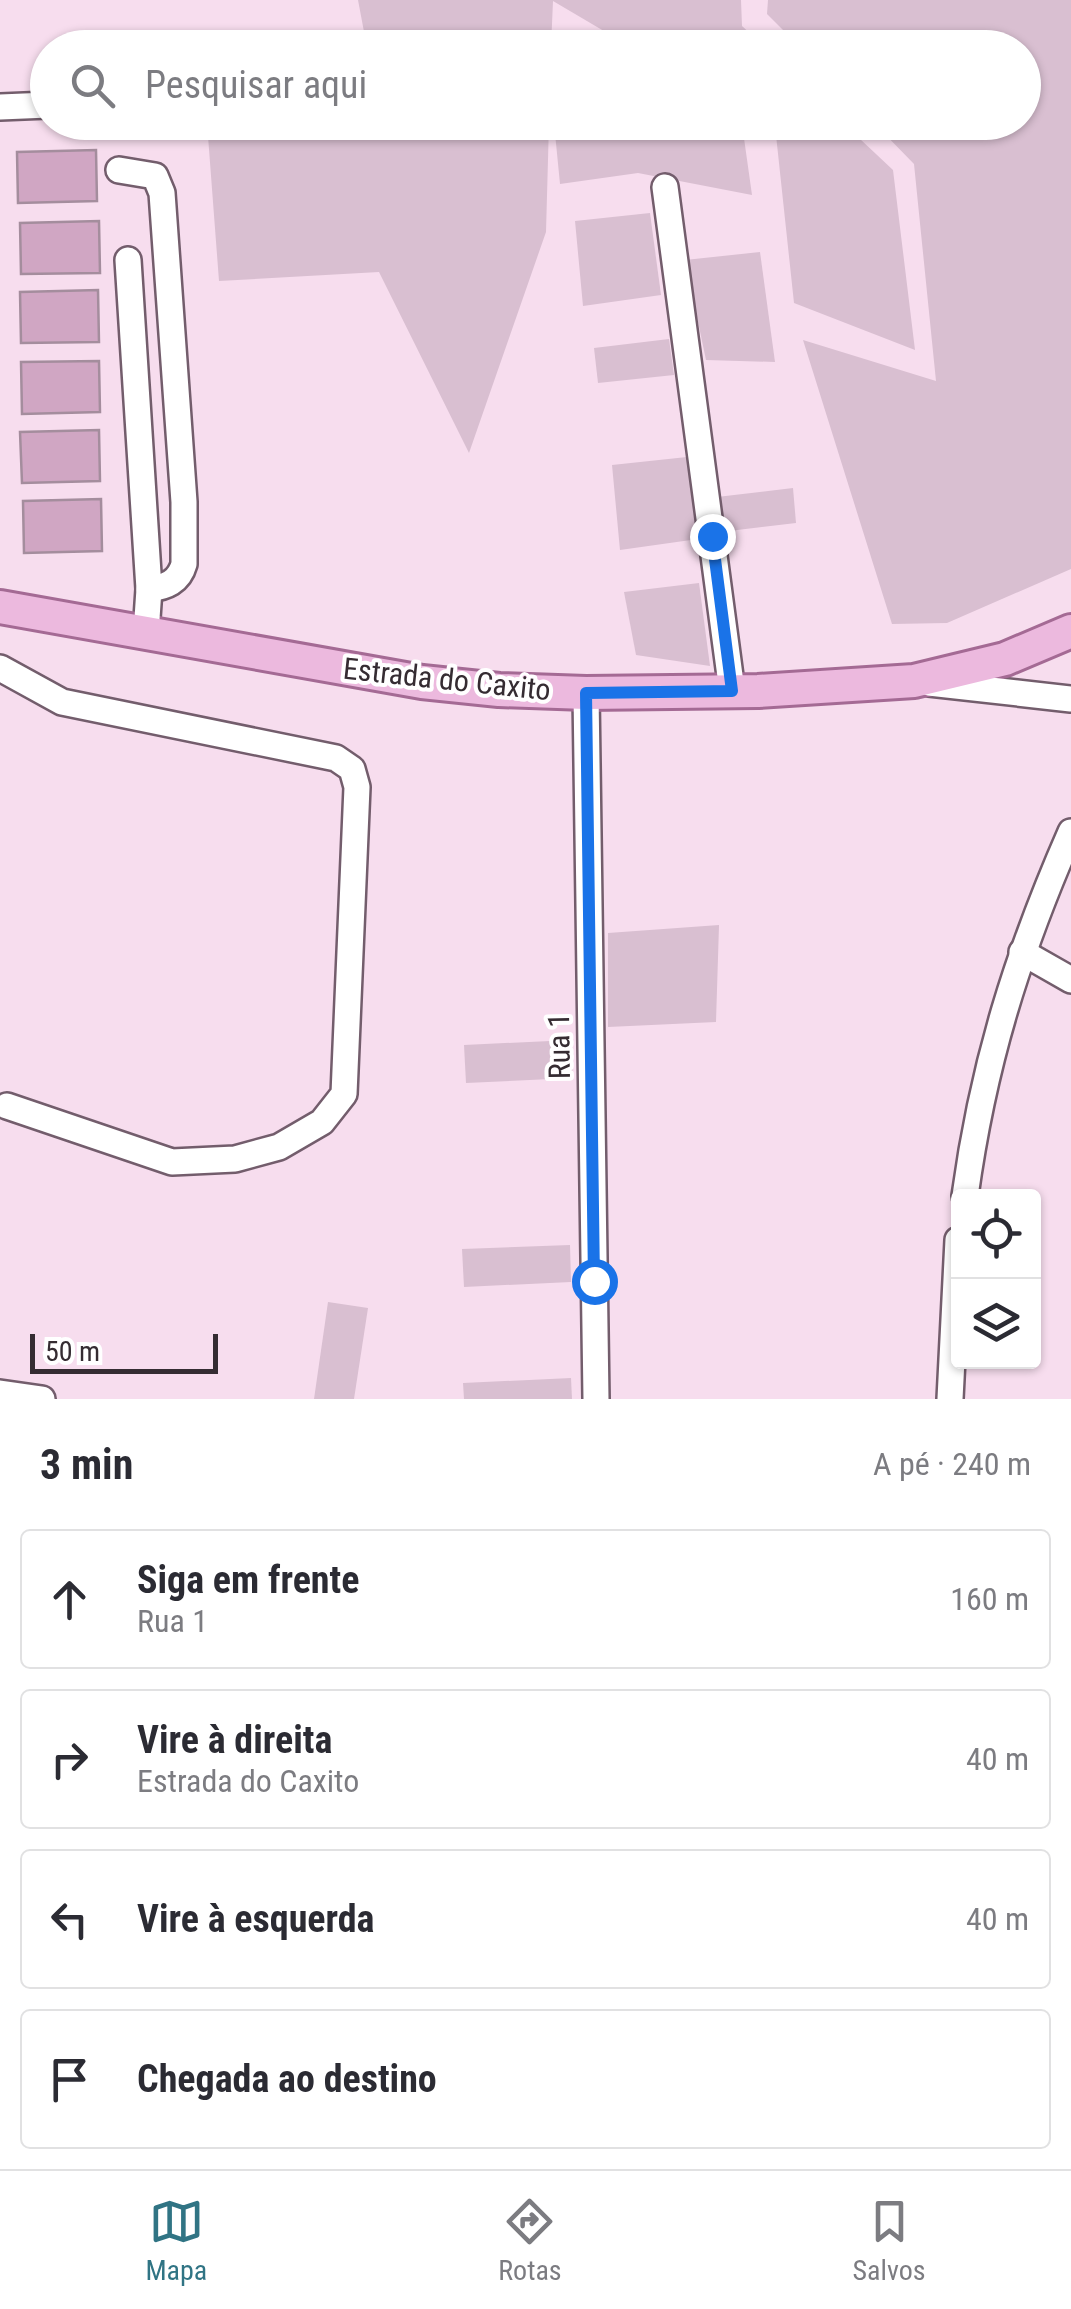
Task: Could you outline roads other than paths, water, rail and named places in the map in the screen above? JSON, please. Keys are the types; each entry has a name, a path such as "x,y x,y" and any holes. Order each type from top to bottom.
{"main road":[{"name":"Estrada do Caxito","path":"0,607 422,682 586,693 732,691 914,681 1005,659 1071,631"}],"street":[{"path":"0,107 30,105"},
{"path":"119,170 155,176 162,193 184,502 184,564 173,581 149,589"},
{"path":"665,187 732,691"},
{"path":"128,260 149,589 146,633"},
{"path":"0,668 62,702 336,758 352,769 357,787 344,1094 322,1122 279,1147 235,1159 172,1162 6,1106"},
{"path":"914,681 1071,699"},
{"name":"Rua 1","path":"586,693 596,1399"},
{"path":"965,1189 976,1115 998,1027 1022,952 1071,832"},
{"path":"1022,952 1071,980"},
{"path":"950,1399 956,1279"},
{"path":"0,1393 42,1399"}]}
